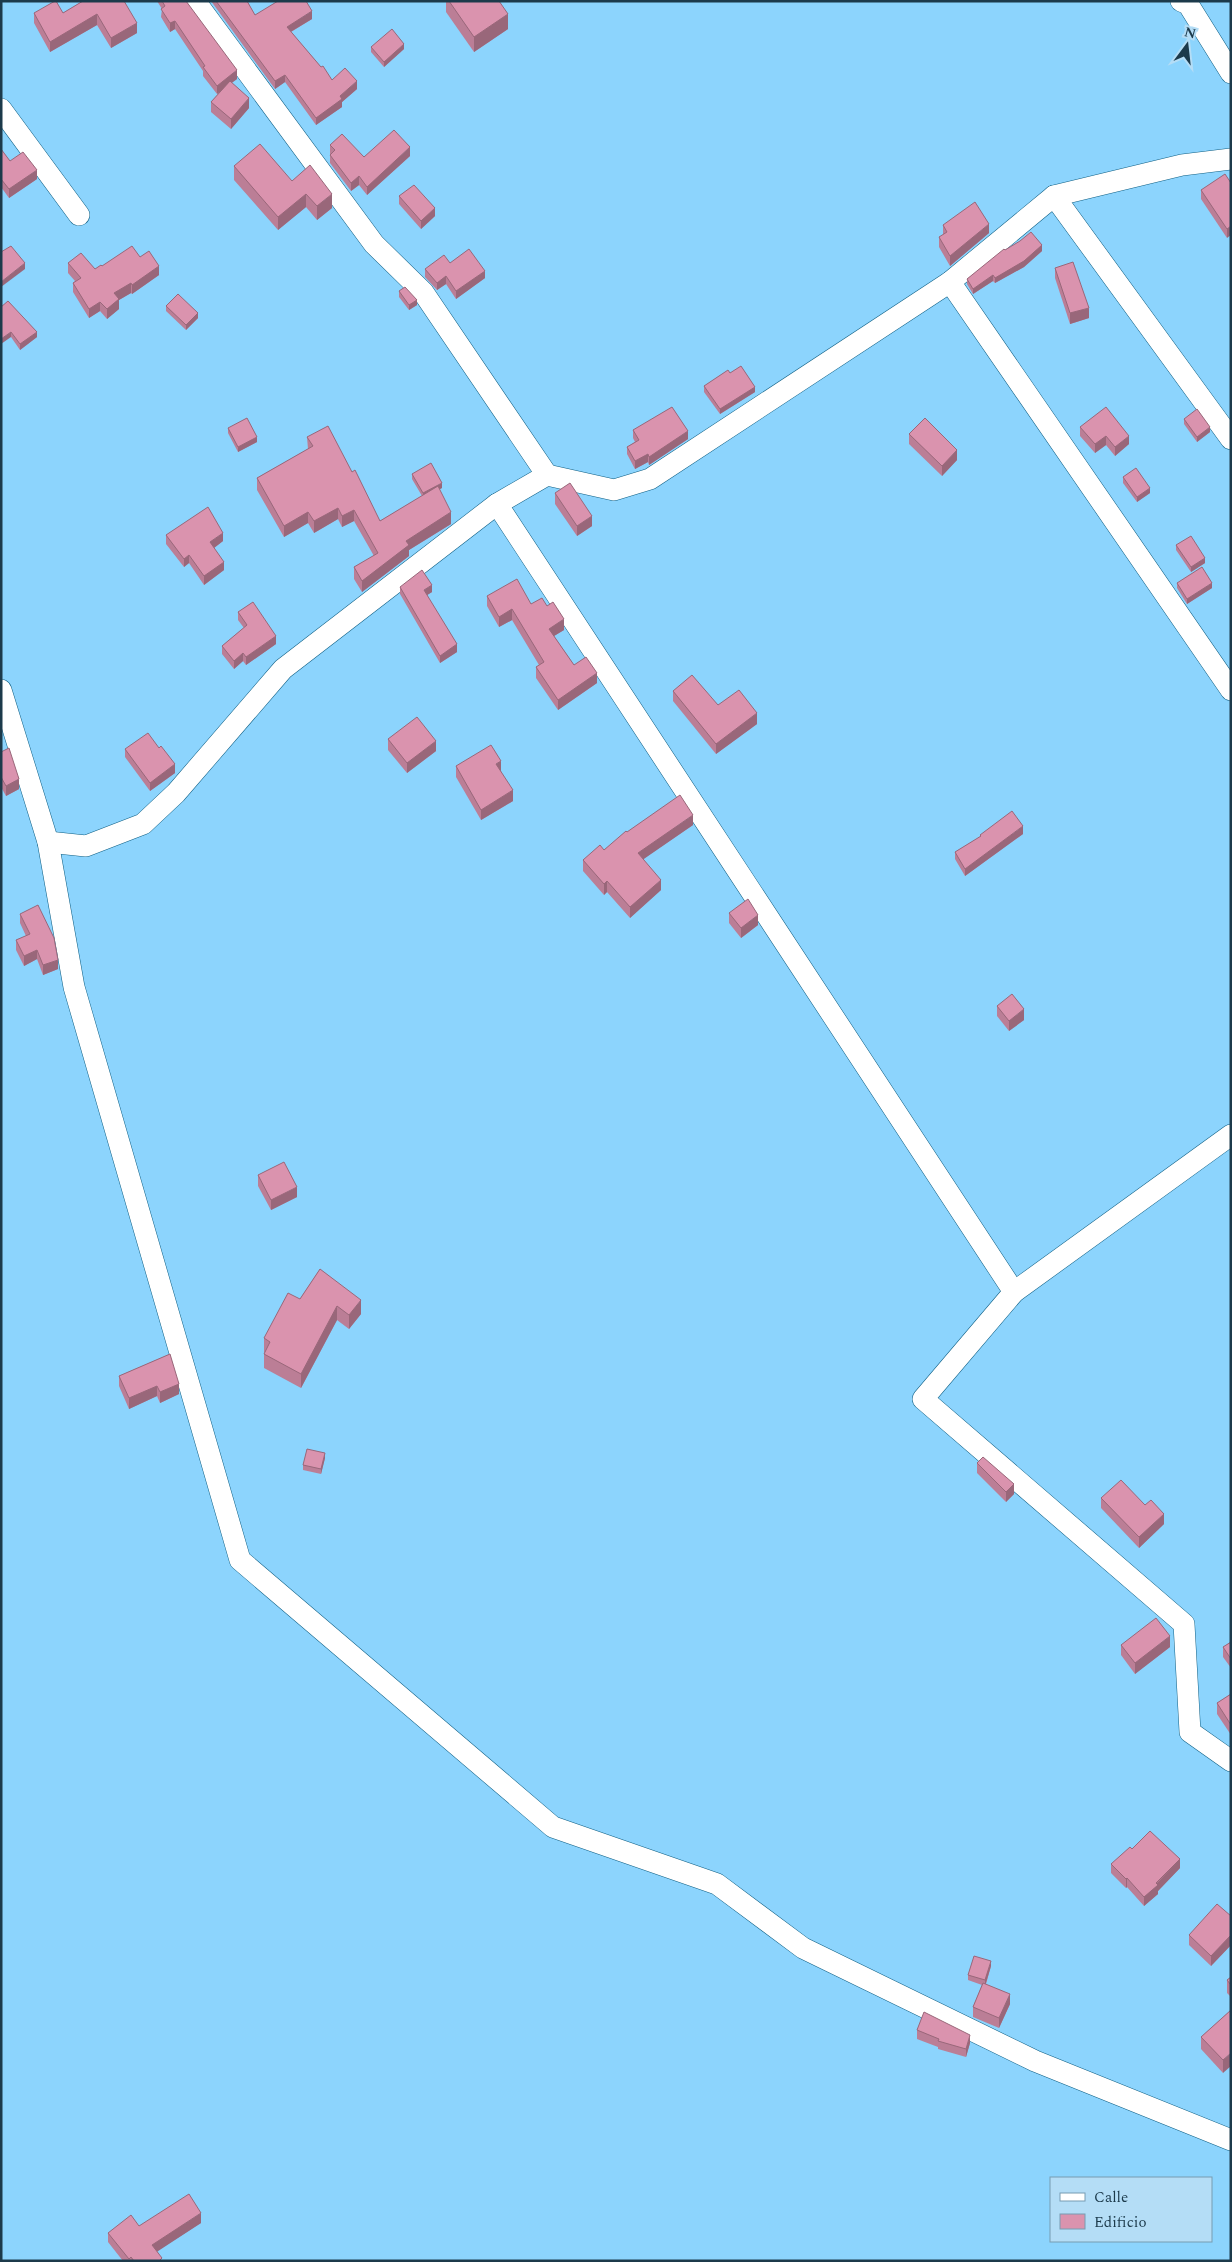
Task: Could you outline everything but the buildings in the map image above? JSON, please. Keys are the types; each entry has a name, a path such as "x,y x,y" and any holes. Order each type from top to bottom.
{"street":[{"path":"195,1 374,244 422,292 547,475"},
{"path":"1181,1 1188,4 1231,73"},
{"path":"1,109 80,215"},
{"path":"48,842 86,846 143,824 176,793 283,669 497,504 547,475 614,490 650,479 950,282 1054,196 1182,165 1231,159"},
{"path":"1054,196 1231,439"},
{"path":"950,282 1231,690"},
{"path":"497,504 1014,1292"},
{"path":"1,690 48,842 74,986 240,1560 553,1826 717,1884 803,1948 1035,2061 1231,2140"},
{"path":"1229,1140 1014,1292 924,1399 1184,1624 1190,1732 1231,1762"}]}
